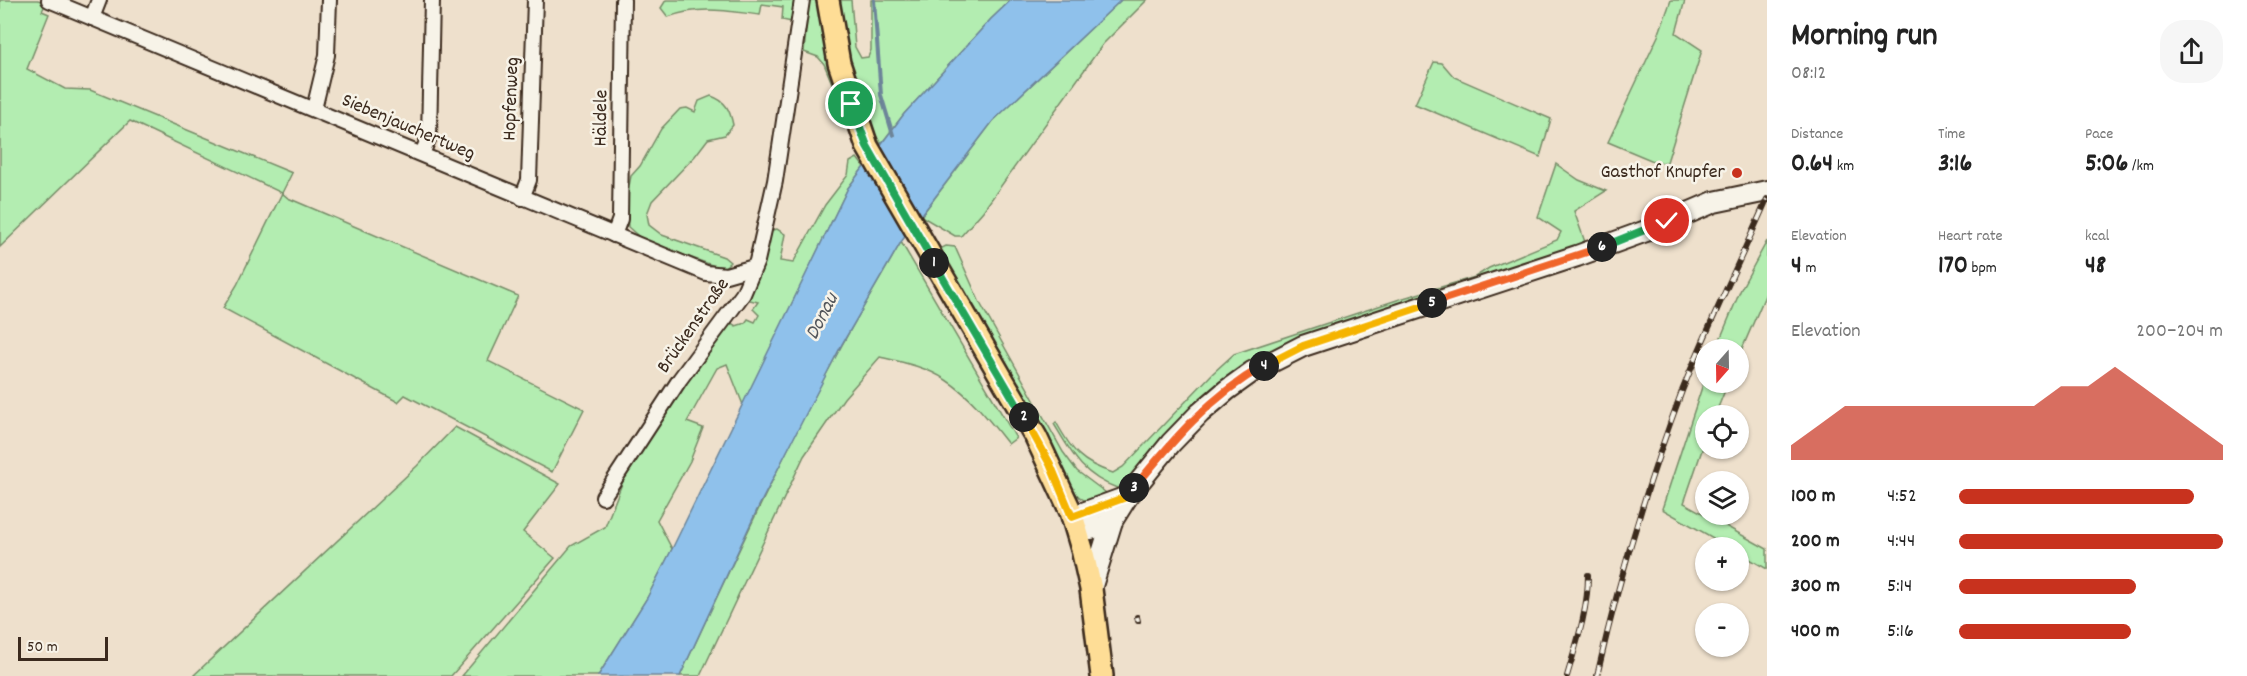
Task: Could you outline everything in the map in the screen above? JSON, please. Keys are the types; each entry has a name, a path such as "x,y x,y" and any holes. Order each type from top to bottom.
{"main road":[{"path":"828,0 839,63 867,146 1036,437 1074,522 1091,589 1102,676"},
{"path":"1091,589 1112,521 1126,497 1171,443 1200,413 1252,372 1303,346 1577,256 1646,231 1714,202 1767,191"},
{"path":"1074,522 1126,497"},
{"path":"1074,522 1091,529 1106,526 1112,521"}],"street":[{"name":"Siebenjauchertweg","path":"49,0 706,273 726,275 754,267"},
{"path":"92,18 99,0"},
{"path":"314,109 327,55 329,0"},
{"path":"422,154 429,137 432,0"},
{"name":"Hopfenweg","path":"522,198 530,180 535,0"},
{"name":"Häldele","path":"614,235 620,219 623,0"},
{"name":"Brückenstraße","path":"603,496 680,379 743,294 754,267 775,181 802,0"}],"green space":[{"path":"0,0 38,0 46,3 42,11 49,14 27,69 65,89 90,90 292,173 282,193 130,121 0,247"},
{"path":"666,0 794,0 792,22 782,20 783,7 762,4 760,15 702,10 668,17 661,8"},
{"path":"809,0 820,0 854,137 824,64 818,57 804,52"},
{"path":"835,0 851,0 855,47 861,58 868,57 871,50 871,0 1011,0 904,114 881,144 868,122 846,62"},
{"path":"1121,0 1147,0 1103,44 983,211 961,236 955,236 921,216 993,121"},
{"path":"1671,0 1685,0 1676,33 1702,50 1667,162 1658,163 1608,142 1658,36"},
{"path":"1434,62 1442,63 1454,77 1551,119 1540,157 1415,104"},
{"path":"711,96 726,107 733,125 725,135 708,139 652,201 647,214 649,225 662,235 724,257 730,262 723,269 644,241 628,227 626,201 631,176 640,166 661,129 680,109 687,108 695,112 699,101"},
{"path":"857,158 864,167 848,188 743,405 727,364 717,368 687,422 703,428 690,461 657,520 672,549 647,598 598,676 462,676 571,546 605,527 630,463 728,321 736,326 745,323 748,319 755,322 759,315 753,309 758,302 746,299 764,261 772,230 777,229 785,234 780,261 793,263 825,205 848,175 850,162"},
{"path":"1556,164 1579,180 1606,191 1574,211 1585,242 1486,279 1410,303 1400,304 1307,338 1117,488 1086,470 1054,424 1056,422 1078,455 1093,465 1113,473 1123,467 1234,354 1400,299 1475,277 1489,268 1557,240 1561,232 1538,217"},
{"path":"282,193 288,198 518,296 488,361 584,409 552,472 405,395 398,402 223,308 237,285"},
{"path":"1767,241 1767,291 1746,339 1720,339 1741,289"},
{"path":"901,242 1016,438 1008,444 972,402 939,375 880,357 844,398 804,456 700,676 680,676 799,427 849,332"},
{"path":"946,246 955,247 980,303 1063,452 1077,471 1105,492 1105,496 1084,500 1068,485 938,250"},
{"path":"1700,393 1724,393 1719,405 1696,405"},
{"path":"1695,408 1695,459 1699,459 1684,503 1695,509 1695,525 1724,525 1745,537 1711,537 1662,509"},
{"path":"455,427 560,484 523,532 555,558 451,676 193,676 417,466"},
{"path":"1749,539 1767,549 1767,569 1749,559"}],"water":[{"name":"Donau","path":"1011,0 1121,0 993,121 901,242 842,344 814,398 757,510 680,676 598,676 647,598 848,188 904,114"}],"waterway":[{"path":"874,0 881,95 893,135"}],"railway":[{"path":"1597,676 1635,532 1669,426 1702,343 1767,199"},
{"path":"1567,676 1584,613 1588,575"},
{"path":"1137,617 1138,621"}],"place":[{"name":"Gasthof Knupfer","path":"1737,173"}],"route":[{"path":"851,104 867,146 1036,437 1072,517 1126,497 1171,443 1200,413 1252,372 1276,359 1303,346 1577,256 1667,221"}]}
